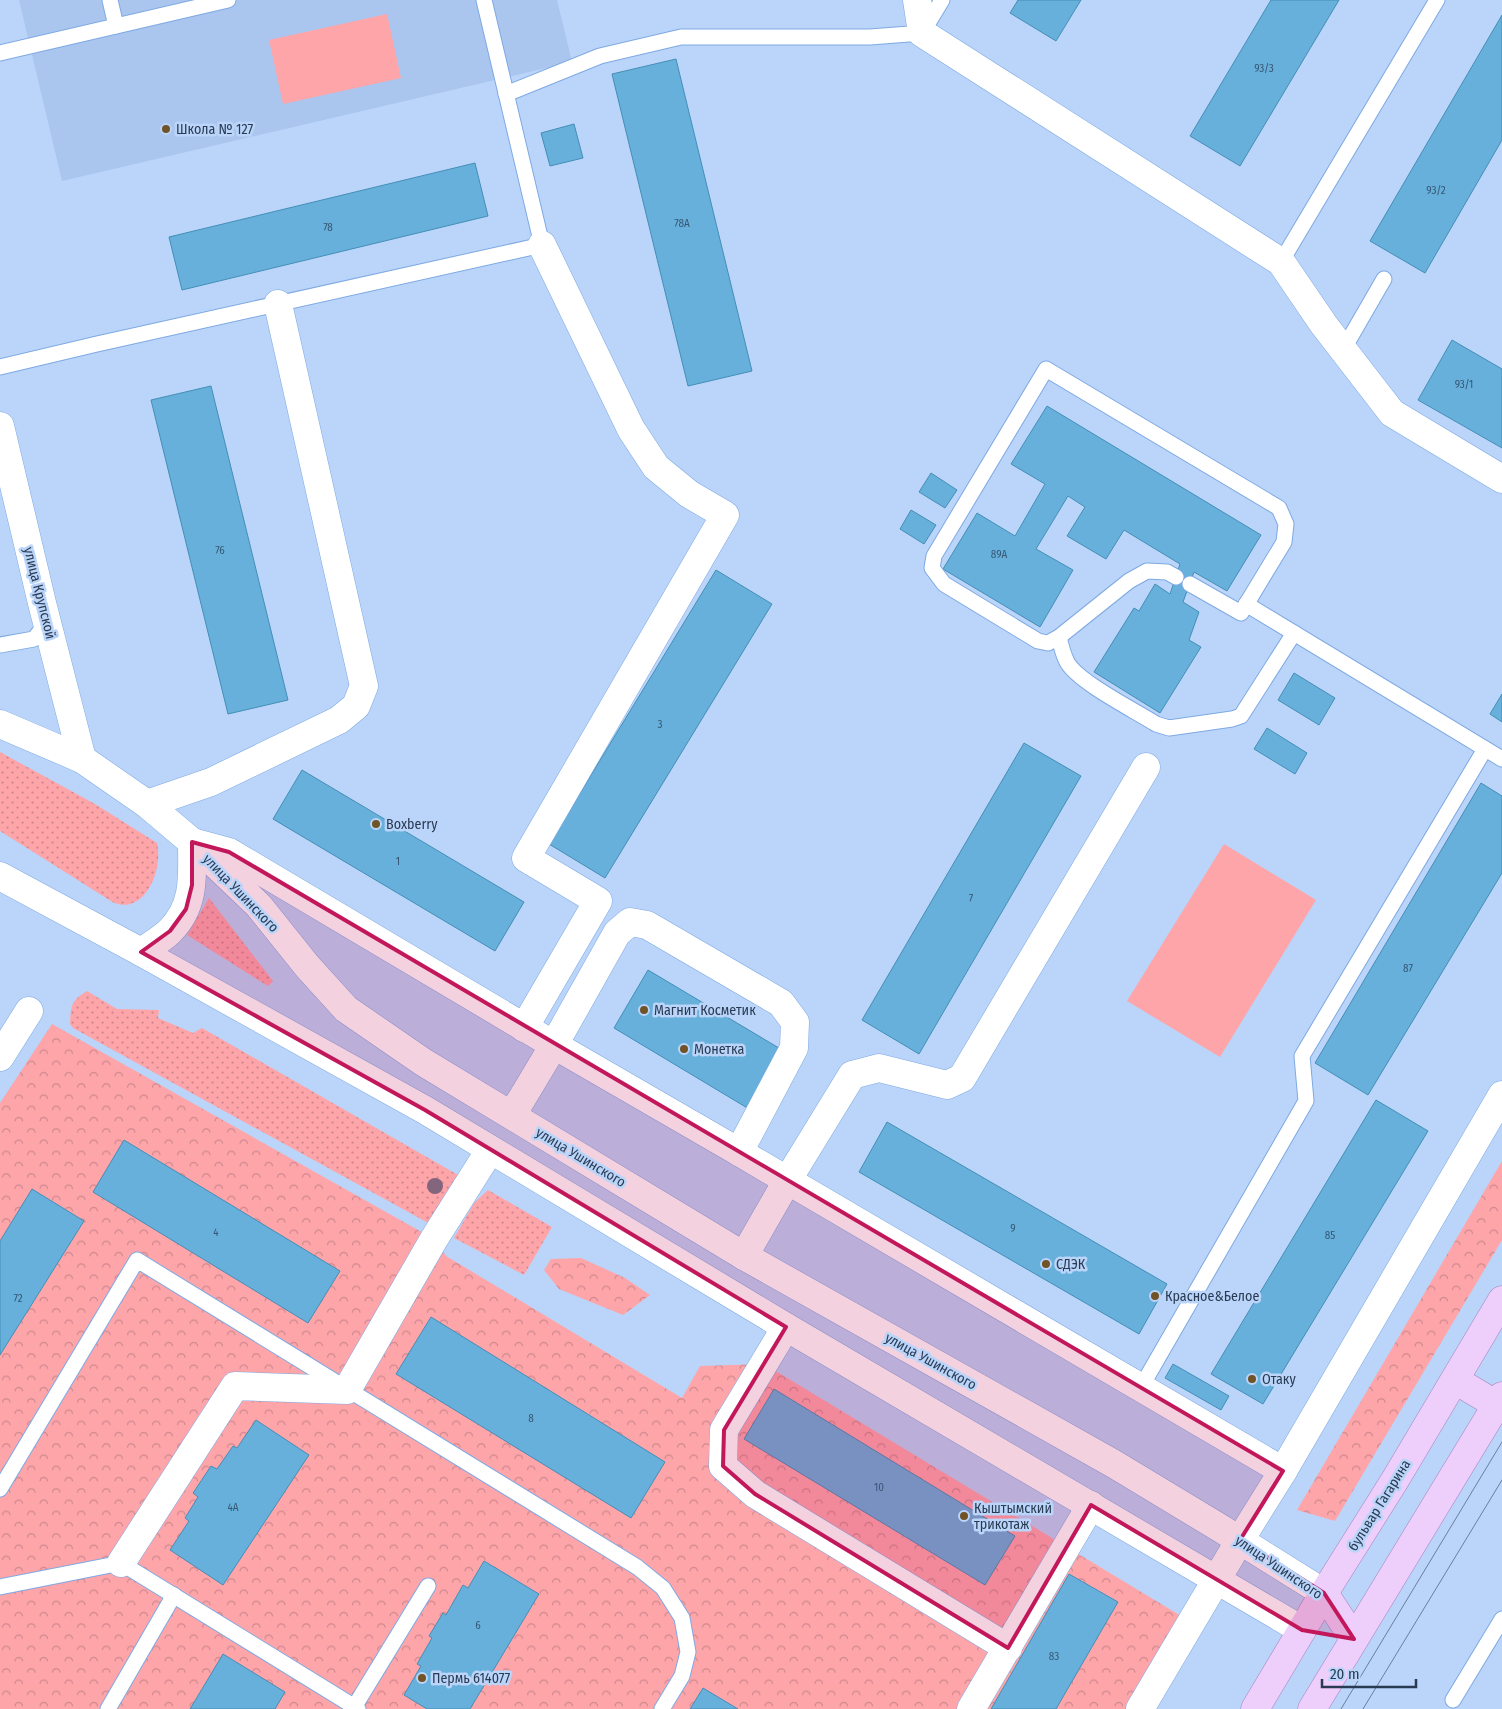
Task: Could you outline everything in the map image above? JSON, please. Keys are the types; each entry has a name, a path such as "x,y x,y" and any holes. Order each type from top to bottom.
{"main road":[{"name":"бульвар Гагарина","path":"1256,1709 1324,1593 1395,1480 1502,1300"},
{"path":"1312,1709 1500,1403 1455,1380"},
{"name":"улица Ушинского","path":"1324,1593 1354,1639"},
{"path":"1302,1630 1354,1639"}],"street":[{"path":"917,0 922,33 1281,262 1324,325 1392,413 1502,479"},
{"path":"524,1028 598,900 526,858 725,515 689,494 656,467 631,429 542,245"},
{"path":"147,804 211,782 340,720 356,706 364,686 278,304"},
{"name":"улица Крупской","path":"0,426 42,603 82,759"},
{"name":"улица Ушинского","path":"0,724 82,759 147,804 192,842 259,906 307,966 346,1008 423,1062 744,1256 1114,1464 1324,1593"},
{"path":"725,1290 787,1180 852,1076 879,1068 947,1085 962,1078 1146,767"},
{"path":"141,952 170,931 186,909 192,886 192,842 229,852 524,1028 1283,1471"},
{"path":"0,876 425,1110 786,1327 1302,1630"},
{"path":"121,1563 235,1386 347,1390 434,1239 554,1045 617,933 630,922 647,925 781,1003 795,1022 794,1048 739,1152"},
{"path":"0,1057 29,1011"},
{"path":"1140,1709 1283,1471 1502,1095"},
{"path":"786,1327 724,1430 723,1466 755,1494 1008,1648"},
{"path":"971,1709 1091,1505"}],"lane":[{"path":"110,0 116,26"},
{"path":"0,54 228,0"},
{"path":"0,367 542,245 484,0"},
{"path":"506,94 600,56 681,37 870,37 922,33 942,0"},
{"path":"1281,262 1437,0"},
{"path":"1343,350 1384,279"},
{"path":"1176,577 1167,572 1147,572 1129,581 1059,637 1048,643 1038,641 944,584 932,568 934,556 1046,369 1279,508 1286,524 1284,542 1241,613 1190,584"},
{"path":"1246,604 1502,759"},
{"path":"0,646 34,639 48,621"},
{"path":"1059,637 1061,648 1068,663 1078,676 1156,724 1169,728 1241,716 1294,633"},
{"path":"1140,1389 1306,1101 1302,1056 1485,749"},
{"path":"0,1489 137,1260 637,1567 663,1588 682,1618 688,1652 682,1676 662,1709"},
{"path":"0,1587 121,1563 355,1708 428,1586"},
{"path":"108,1709 174,1596"},
{"path":"1454,1700 1502,1619"}],"highlighted area":[{"path":"192,842 229,852 1283,1471 1240,1540 1324,1593 1354,1639 1302,1630 1091,1505 1008,1648 755,1494 723,1466 724,1430 786,1327 425,1110 141,952 170,931 186,909 192,885"}],"shaded area":[{"name":"Школа № 127","path":"19,0 557,0 572,62 62,181"}],"green space":[{"path":"387,14 401,78 283,104 269,40"},
{"path":"0,752 95,804 157,843 158,860 154,879 144,895 128,905 114,903 0,831"},
{"path":"1224,844 1316,900 1220,1057 1127,1001"},
{"path":"209,898 273,981 268,986 187,935"},
{"path":"87,991 117,1009 159,1010 158,1018 193,1033 202,1028 458,1175 430,1224 73,1028 70,1024 73,1004"},
{"path":"52,1024 434,1239 446,1256 682,1398 700,1366 764,1364 1191,1622 1140,1709 0,1709 0,1103"},
{"path":"1502,1161 1502,1240 1335,1521 1297,1510"},
{"path":"488,1190 552,1227 524,1275 454,1238 474,1203"},
{"path":"581,1258 625,1278 650,1295 623,1315 559,1289 544,1270 551,1259"}],"building":[{"path":"1018,0 1081,0 1056,41 1010,13"},
{"path":"1271,0 1339,0 1240,166 1190,136"},
{"path":"1502,15 1502,140 1425,273 1370,241"},
{"path":"676,59 752,371 688,386 612,74"},
{"path":"574,124 583,158 550,166 541,133"},
{"path":"475,163 488,216 182,290 169,237"},
{"path":"1452,340 1502,369 1502,448 1418,400"},
{"path":"211,386 288,700 228,714 151,400"},
{"path":"1047,406 1261,535 1227,591 1194,572 1183,602 1199,612 1189,640 1201,647 1160,713 1094,672 1134,608 1139,611 1155,584 1170,594 1180,564 1124,530 1106,559 1067,536 1085,507 1068,496 1036,549 1073,570 1040,627 943,569 977,513 1015,536 1045,484 1011,464"},
{"path":"931,473 957,490 945,508 919,492"},
{"path":"911,510 936,525 924,544 900,529"},
{"path":"716,570 772,604 605,878 549,844"},
{"path":"1294,673 1335,698 1319,725 1278,700"},
{"path":"1502,694 1502,722 1490,714"},
{"path":"1267,728 1307,753 1295,774 1254,749"},
{"path":"1024,743 1081,776 919,1054 862,1020"},
{"path":"302,770 524,902 495,951 273,819"},
{"path":"1481,783 1502,796 1502,873 1368,1095 1315,1063"},
{"path":"648,970 789,1054 754,1112 614,1028"},
{"path":"1376,1100 1428,1131 1263,1404 1211,1374"},
{"path":"887,1122 1167,1284 1139,1334 859,1172"},
{"path":"124,1140 340,1271 308,1323 93,1192"},
{"path":"32,1189 84,1221 0,1355 0,1241"},
{"path":"431,1317 665,1462 631,1518 396,1374"},
{"path":"1173,1364 1229,1396 1221,1410 1165,1378"},
{"path":"774,1389 1015,1536 985,1585 744,1439"},
{"path":"256,1420 309,1455 223,1585 170,1550 189,1521 185,1518 198,1497 193,1493 211,1466 217,1469 233,1446 237,1448"},
{"path":"484,1561 539,1594 470,1709 427,1709 404,1695 421,1666 417,1664 432,1638 429,1636 443,1613 446,1615 463,1585 468,1588"},
{"path":"1069,1574 1118,1602 1056,1709 991,1709"},
{"path":"223,1654 285,1692 275,1709 190,1709"},
{"path":"703,1688 738,1709 690,1709"}],"tram line":[{"path":"1341,1709 1502,1442"},
{"path":"1363,1709 1502,1480"}],"place":[{"name":"Школа № 127","path":"166,129"},
{"name":"Boxberry","path":"376,824"},
{"name":"Магнит Косметик","path":"644,1010"},
{"name":"Монетка","path":"684,1049"},
{"name":"СДЭК","path":"1046,1264"},
{"name":"Красное&Белое","path":"1155,1296"},
{"name":"Отаку","path":"1252,1379"},
{"name":"Кыштымский трикотаж","path":"964,1516"},
{"name":"Пермь 614077","path":"422,1678"}]}
